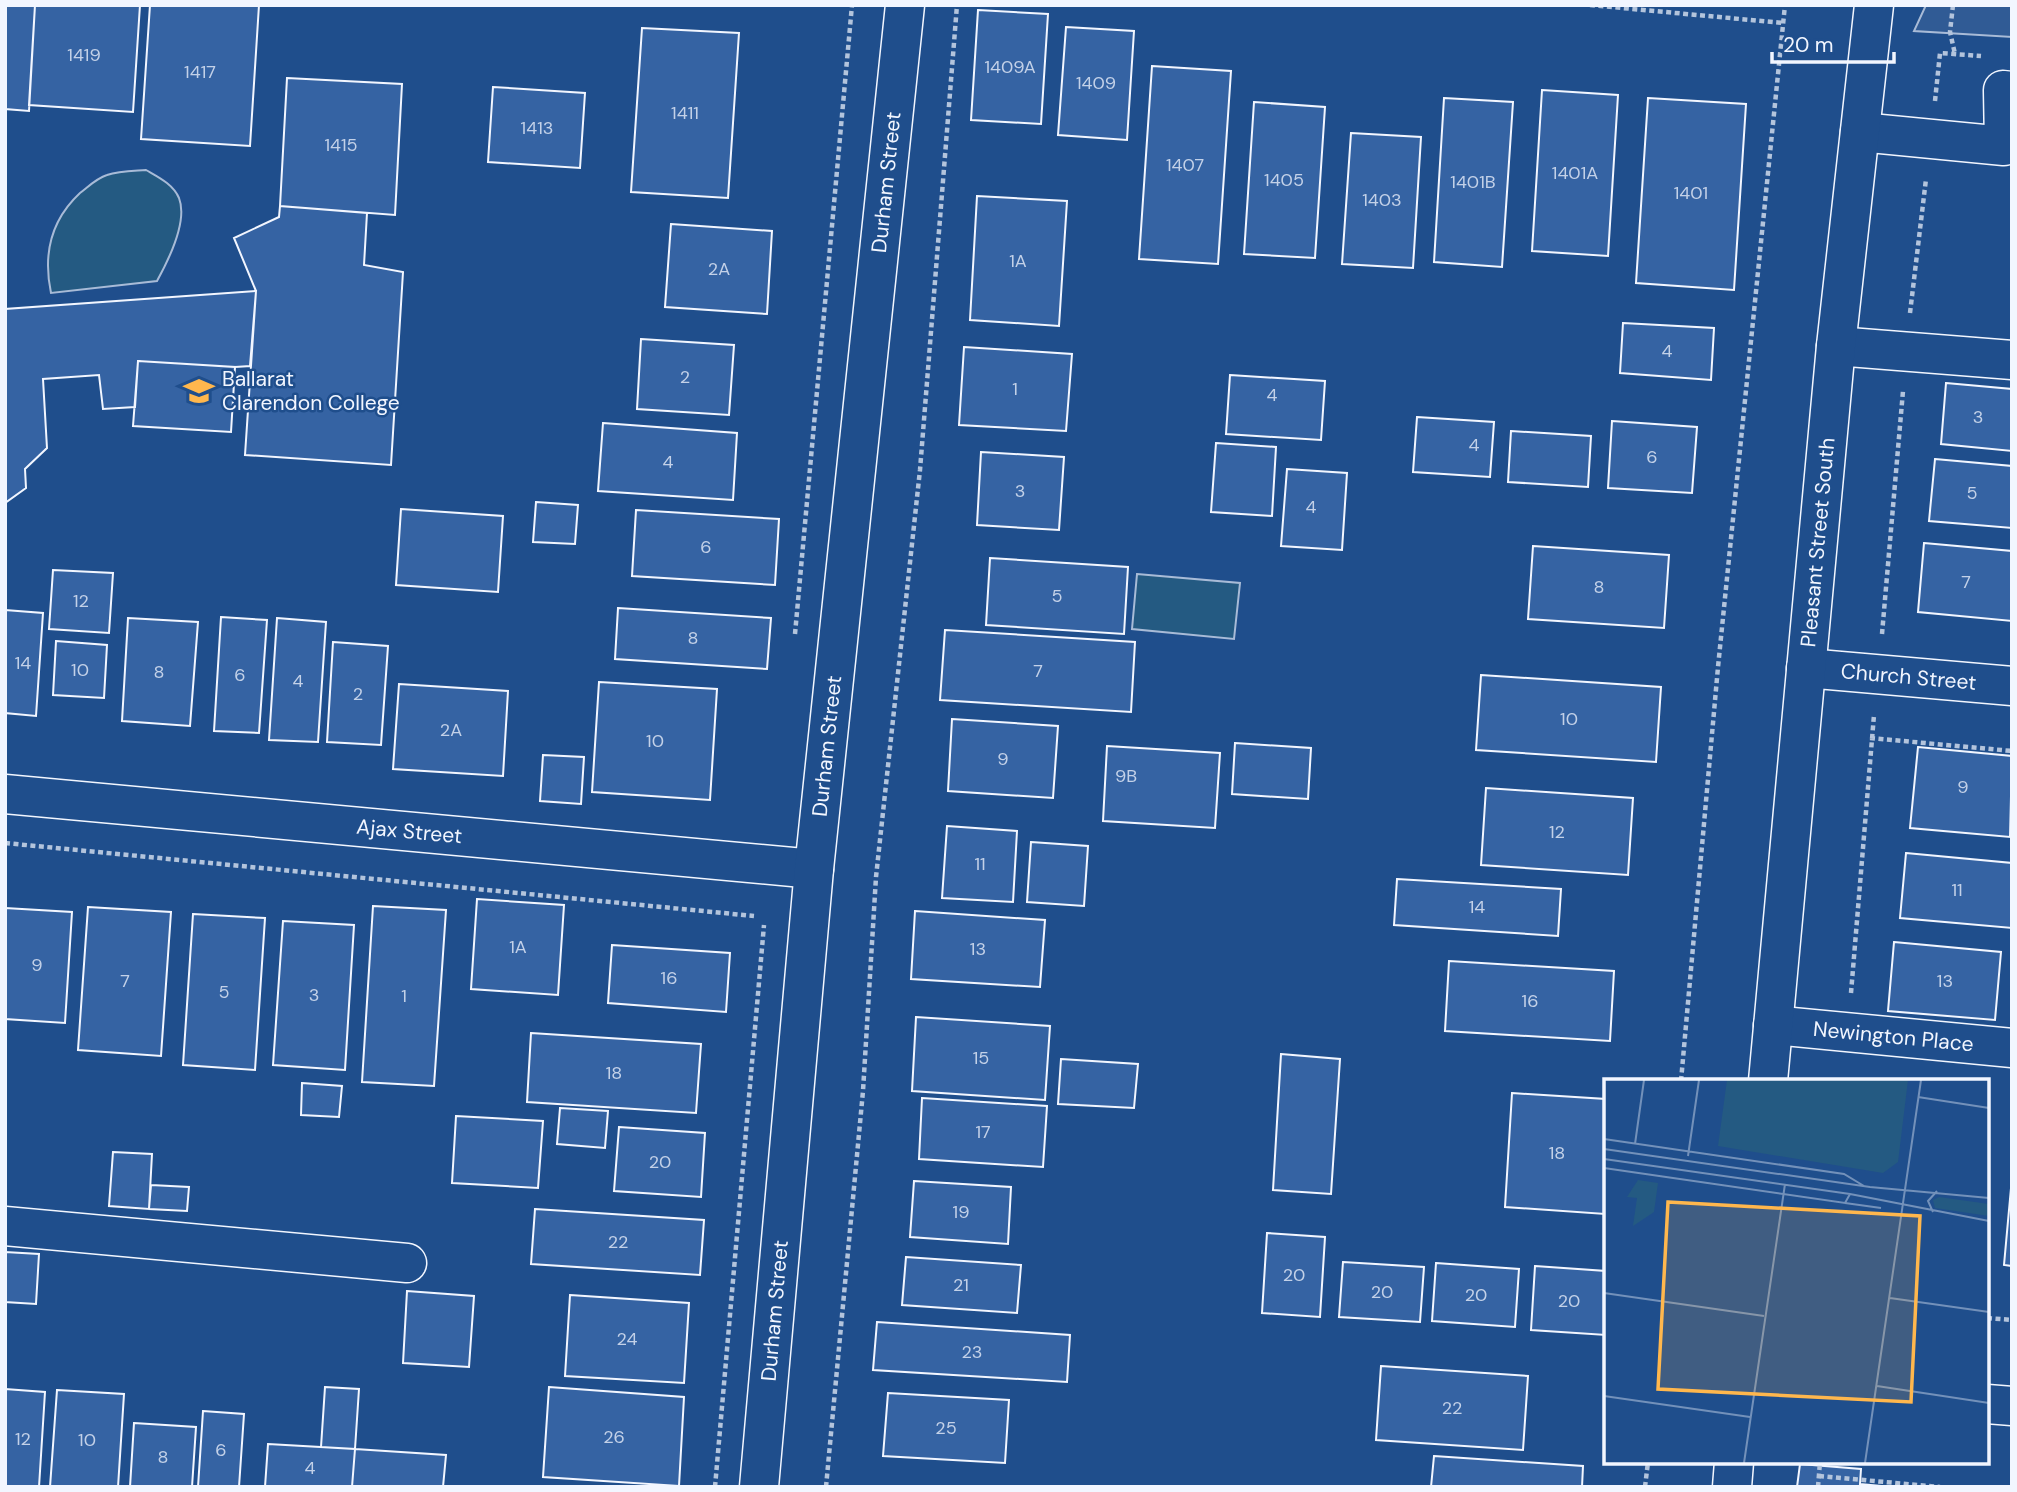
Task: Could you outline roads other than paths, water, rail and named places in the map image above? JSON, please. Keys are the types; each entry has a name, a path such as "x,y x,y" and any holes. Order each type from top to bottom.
{"street":[{"name":"Durham Street","path":"758,1487 814,869 905,5"},
{"name":"Pleasant Street South","path":"1768,1079 1836,346 1874,5"},
{"path":"1860,132 1930,141 2004,146 2003,90 2012,91"},
{"path":"1836,346 2012,360"},
{"name":"Church Street","path":"1806,668 2012,686"},
{"name":"Ajax Street","path":"5,794 814,869"},
{"name":"Newington Place","path":"1773,1025 2012,1048"},
{"path":"5,1226 407,1263"},
{"path":"1989,1404 2012,1406"},
{"path":"1732,1487 1734,1464"}],"place":[{"name":"Ballarat Clarendon College","path":"199,391"}]}
